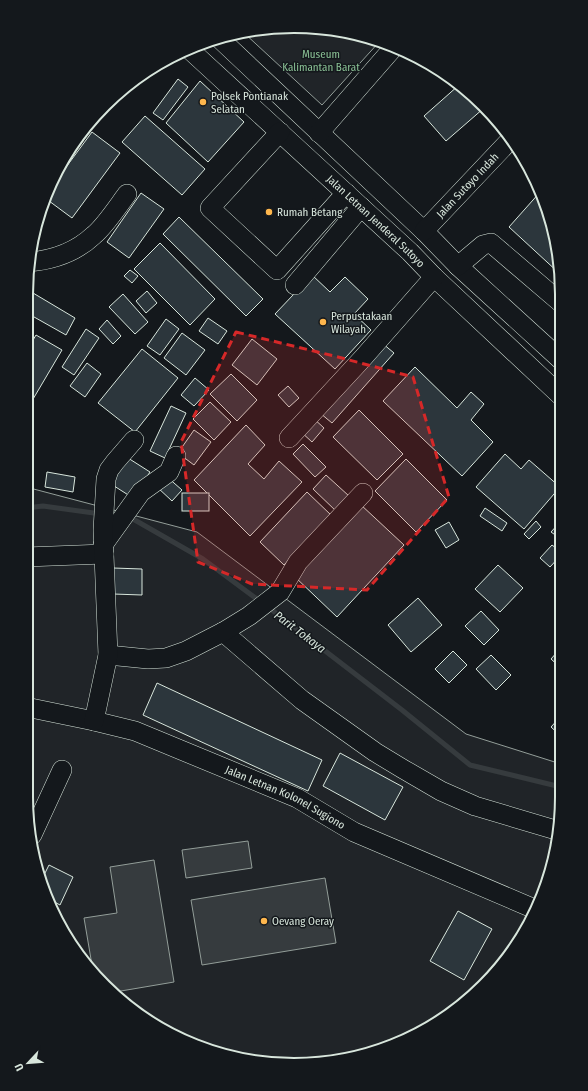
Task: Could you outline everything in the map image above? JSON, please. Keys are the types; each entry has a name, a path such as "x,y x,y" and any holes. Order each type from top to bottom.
{"street":[{"path":"224,43 424,231 458,266 555,355"},
{"path":"319,133 390,52"},
{"name":"Jalan Letnan Jenderal Sutoyo","path":"194,53 410,252 434,277 555,390"},
{"path":"280,132 210,208 216,214 277,270 346,193"},
{"name":"Jalan Sutoyo Indah","path":"424,231 507,143"},
{"path":"35,261 55,258 77,248 95,235 127,194"},
{"path":"294,285 361,207"},
{"path":"458,266 478,249 491,243 555,298"},
{"path":"289,438 362,359 434,277"},
{"path":"94,721 108,655 105,488 109,470 114,462 134,440"},
{"path":"33,556 106,540 141,492 168,472 176,456"},
{"path":"108,655 148,659 166,658 186,651 223,632 249,616 278,594 284,587 298,562 363,493"},
{"path":"223,632 302,700 375,752 403,769 441,791 475,806 553,829"},
{"name":"Jalan Letnan Kolonel Sugiono","path":"33,708 94,721 135,732 297,798 354,832 530,907"},
{"path":"35,829 62,770"}],"highlighted area":[{"path":"236,332 413,377 449,497 367,590 252,584 198,562 181,442"}],"green space":[{"name":"Museum Kalimantan Barat","path":"294,33 328,35 375,46 322,105 248,37"},
{"path":"33,489 197,532 466,734 555,762 553,831 541,881 520,928 501,956 479,982 439,1014 409,1031 362,1049 328,1056 294,1058 260,1056 243,1053 194,1038 163,1023 135,1004 109,982 87,956 68,928 60,912 42,865 35,831 33,797"}],"shaded area":[{"path":"248,841 252,868 186,878 182,850"},
{"path":"154,860 174,982 120,991 109,982 91,961 84,918 117,913 110,867"},
{"name":"Oevang Oeray","path":"325,878 336,943 202,965 191,900"}],"building":[{"path":"178,79 188,87 163,120 153,113"},
{"name":"Polsek Pontianak Selatan","path":"200,81 244,122 208,162 166,123"},
{"path":"455,89 481,111 446,141 424,116"},
{"path":"145,116 205,169 182,195 122,142"},
{"path":"92,132 120,153 72,218 50,202 66,168"},
{"path":"141,193 164,209 129,258 107,242"},
{"path":"536,197 546,226 553,268 509,227"},
{"path":"179,217 263,299 246,316 163,234"},
{"path":"160,243 215,299 190,325 134,269"},
{"path":"130,270 138,276 132,283 124,276"},
{"name":"Perpustakaan Wilayah","path":"312,275 330,292 345,277 368,299 354,314 371,330 335,369 275,314"},
{"path":"147,291 157,303 146,313 136,301"},
{"path":"33,293 75,318 66,335 33,316"},
{"path":"123,294 148,322 135,334 109,307"},
{"path":"208,318 227,331 218,344 199,331"},
{"path":"166,319 179,329 160,355 147,346"},
{"path":"107,320 121,336 113,344 99,329"},
{"path":"86,329 99,338 74,375 62,367"},
{"path":"182,333 205,350 186,375 164,358"},
{"path":"36,335 62,350 33,399 33,340"},
{"path":"252,339 277,359 257,385 232,365"},
{"path":"382,343 394,353 332,423 320,413"},
{"path":"142,349 178,378 135,432 98,403"},
{"path":"87,363 101,374 85,397 70,386"},
{"path":"415,367 457,408 471,392 484,404 471,420 493,442 462,476 383,401"},
{"path":"231,374 257,400 237,421 210,394"},
{"path":"195,378 209,390 194,406 181,395"},
{"path":"288,386 299,398 289,407 278,395"},
{"path":"210,402 231,422 214,440 193,419"},
{"path":"171,406 186,413 165,458 150,451"},
{"path":"359,410 403,454 377,480 333,437"},
{"path":"312,417 324,428 312,442 300,431"},
{"path":"246,425 265,445 248,464 264,479 279,461 302,482 250,536 194,480"},
{"path":"194,430 211,442 194,465 178,453"},
{"path":"303,444 326,467 315,477 293,454"},
{"path":"505,454 521,469 529,460 555,483 555,493 524,529 476,487"},
{"path":"128,458 150,472 133,498 111,484"},
{"path":"406,459 447,500 416,532 375,491"},
{"path":"47,472 75,477 73,492 45,487"},
{"path":"326,475 349,496 336,511 313,489"},
{"path":"166,476 182,490 172,501 157,487"},
{"path":"307,492 331,515 284,565 260,542"},
{"path":"182,493 209,493 209,511 182,511"},
{"path":"360,504 404,545 337,617 294,576"},
{"path":"485,508 507,523 502,531 480,516"},
{"path":"536,521 541,527 529,539 524,534"},
{"path":"449,522 459,540 446,548 435,530"},
{"path":"555,528 555,535 551,532"},
{"path":"552,545 555,547 555,562 550,567 540,558"},
{"path":"498,565 523,588 500,612 475,589"},
{"path":"113,568 142,569 142,595 113,594"},
{"path":"418,598 442,625 411,652 388,625"},
{"path":"481,611 499,630 484,645 465,626"},
{"path":"453,651 467,665 449,683 435,669"},
{"path":"555,654 555,663 551,659"},
{"path":"491,655 511,675 496,690 476,669"},
{"path":"157,683 322,760 308,791 143,715"},
{"path":"555,723 555,731 551,727"},
{"path":"340,753 403,787 385,820 323,786"},
{"path":"49,865 73,877 60,905 56,903 45,874"},
{"path":"458,911 492,929 464,980 430,961"}],"waterway":[{"name":"Parit Tokaya","path":"33,507 43,506 101,514"},
{"name":"Parit Tokaya","path":"128,518 133,519 203,559 261,602"},
{"name":"Parit Tokaya","path":"268,607 402,710 470,765 555,786"}],"place":[{"name":"Polsek Pontianak Selatan","path":"203,102"},
{"name":"Rumah Betang","path":"269,212"},
{"name":"Perpustakaan Wilayah","path":"323,322"},
{"name":"Oevang Oeray","path":"264,921"}]}
